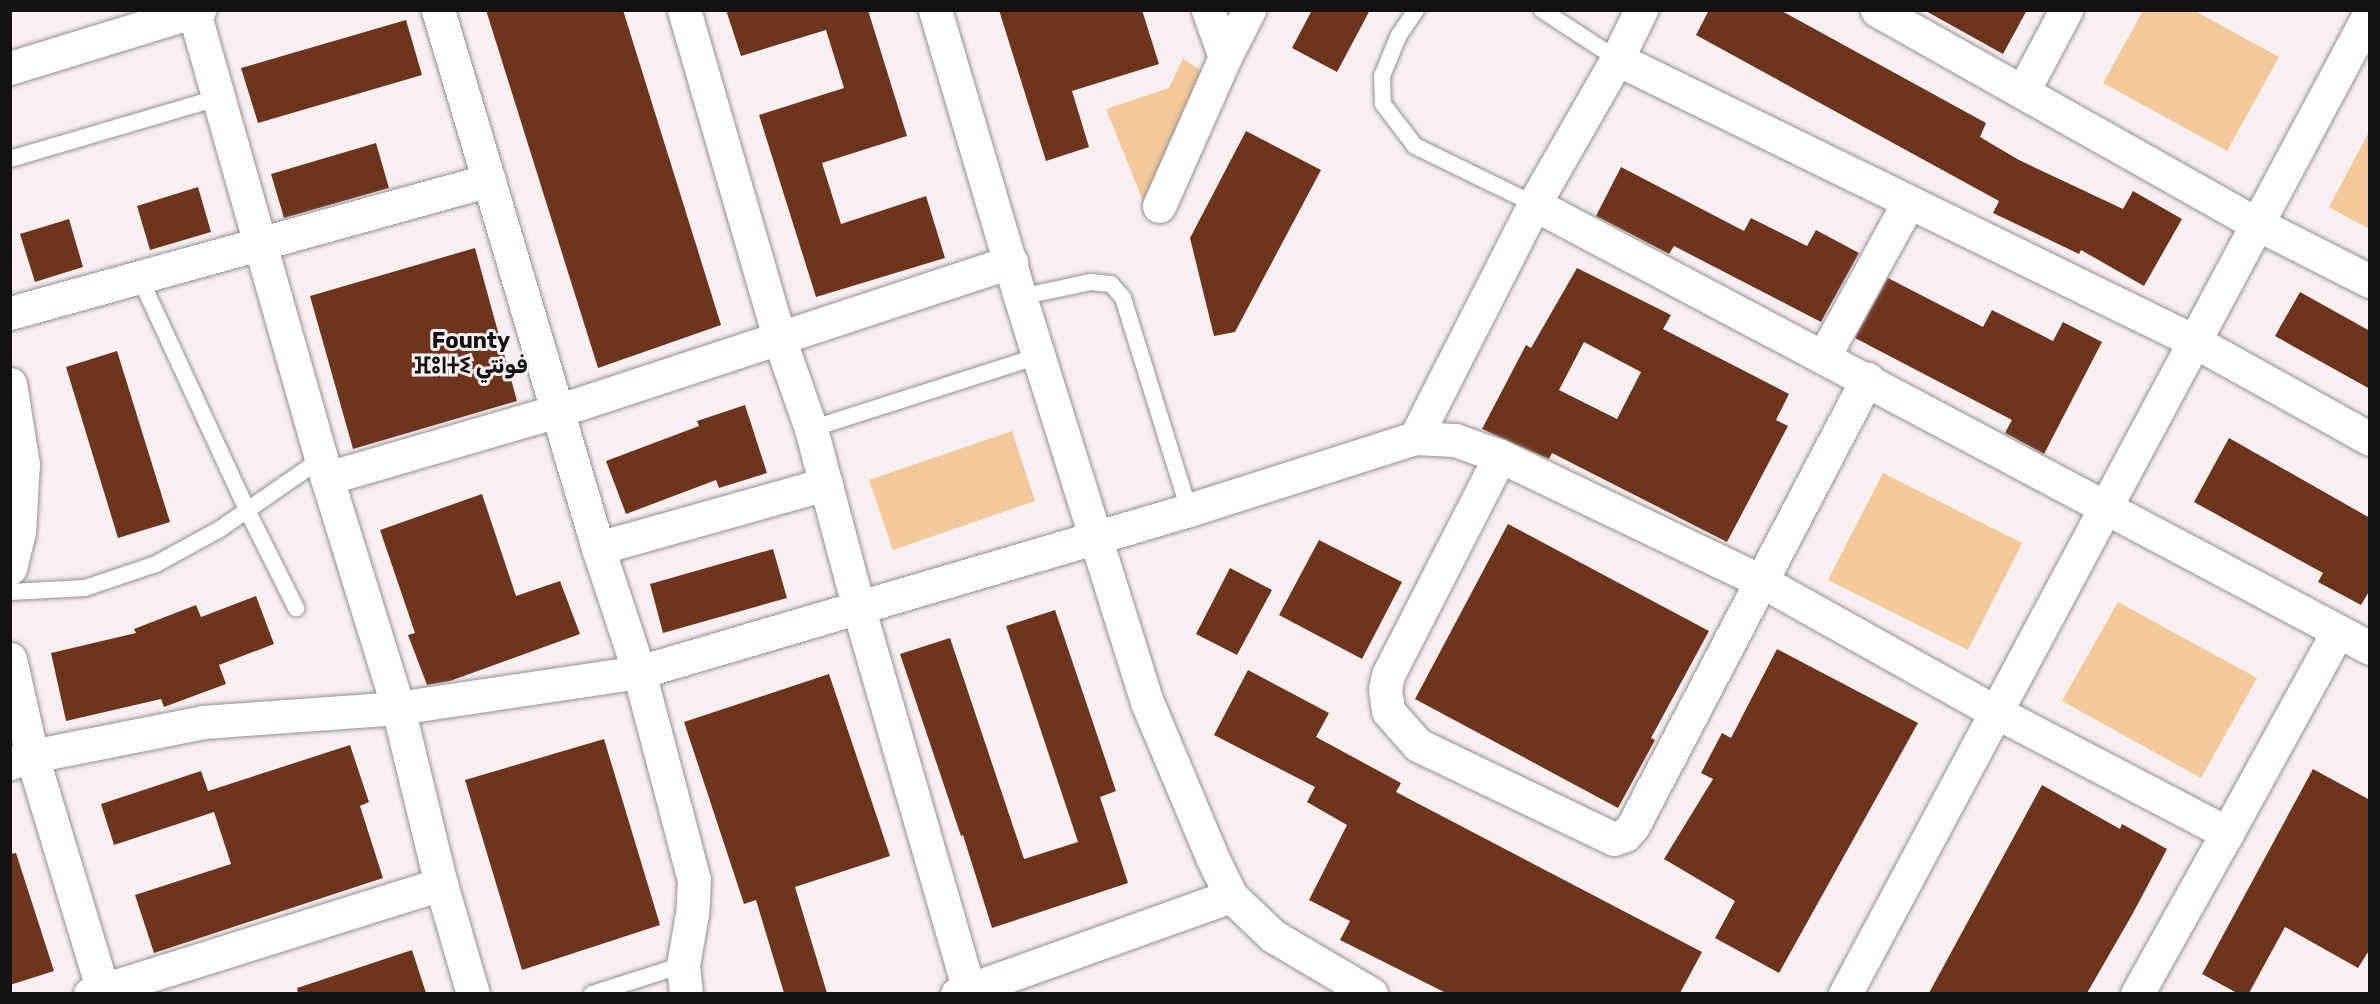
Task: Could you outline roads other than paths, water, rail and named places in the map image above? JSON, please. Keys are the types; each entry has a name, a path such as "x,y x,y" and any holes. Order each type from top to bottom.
{"street":[{"path":"438,10 598,548 639,672 694,880 685,979"},
{"path":"684,10 779,338 811,429 965,992 1231,896"},
{"path":"935,10 1038,356 1147,702 1231,896 1273,936 1371,993"},
{"path":"1208,10 1225,57"},
{"path":"1159,206 1225,57 1249,10"},
{"path":"1414,438 1534,204 1617,59 1641,10"},
{"path":"1877,10 2023,90 2257,224 2370,281"},
{"path":"2023,90 2066,10"},
{"path":"10,68 196,11 217,98 259,245 324,469 398,708 441,884 473,993"},
{"path":"1849,992 2369,12"},
{"path":"1617,59 2194,341 2370,439"},
{"path":"10,313 489,180"},
{"path":"1824,356 1908,203"},
{"path":"1534,204 2370,648"},
{"path":"324,469 557,411 1011,262"},
{"path":"1500,456 1388,675 1385,689 1388,711 1418,744 1614,839 1625,835 1633,826 1763,582 1867,379"},
{"path":"10,384 23,464 19,532 10,568"},
{"path":"21,759 203,722 398,708 639,672 1189,510 1414,438 1455,440 1500,456 1763,582 1996,712 2227,833"},
{"path":"598,548 826,484"},
{"path":"2136,993 2338,631"},
{"path":"10,659 21,759 99,992 441,884"}],"lane":[{"path":"1416,10 1399,35 1382,76 1383,105 1415,146 1534,204"},
{"path":"1542,10 1617,59"},
{"path":"10,159 217,98"},
{"path":"140,276 296,608"},
{"path":"1020,297 1091,282 1111,284 1123,298 1189,510"},
{"path":"811,429 1038,356"},
{"path":"10,592 85,588 121,578 190,546 248,510 324,469"},
{"path":"592,993 685,979"}],"district":[{"name":"Founty ⴼⵓⵏⵜⵉ فونتي","path":"471,352"}]}
